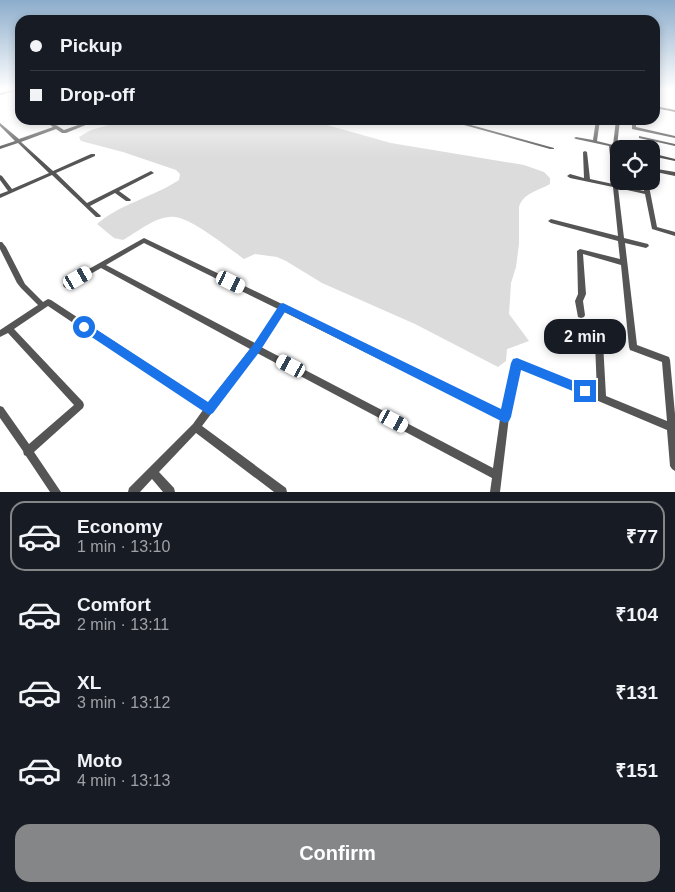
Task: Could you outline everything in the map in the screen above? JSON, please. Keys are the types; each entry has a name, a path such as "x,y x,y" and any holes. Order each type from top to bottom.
{"street":[{"path":"0,124 98,216"},
{"path":"53,125 66,134 83,125"},
{"path":"467,125 552,148"},
{"path":"595,142 597,125"},
{"path":"614,140 617,125"},
{"path":"634,125 634,128 666,133 675,137"},
{"path":"0,148 56,127"},
{"path":"576,138 610,145"},
{"path":"641,138 675,144"},
{"path":"585,152 587,180"},
{"path":"0,196 93,155"},
{"path":"660,156 675,160"},
{"path":"660,171 675,174"},
{"path":"87,205 151,173"},
{"path":"570,176 610,185"},
{"path":"0,177 11,191"},
{"path":"116,190 128,200"},
{"path":"616,190 633,347 666,360 674,429 675,466"},
{"path":"633,190 646,193"},
{"path":"646,190 654,228 675,234"},
{"path":"552,221 646,246"},
{"path":"66,285 144,240 505,417"},
{"path":"0,244 9,256 24,286 39,300 42,306"},
{"path":"581,316 579,301 582,294 580,251 624,263"},
{"path":"101,265 497,476"},
{"path":"0,334 48,302 209,409"},
{"path":"133,492 196,427 256,348 283,307"},
{"path":"9,329 80,405 27,452"},
{"path":"599,343 602,398"},
{"path":"495,492 505,417 517,363 674,429"},
{"path":"0,410 56,492"},
{"path":"196,427 282,492"},
{"path":"152,472 170,492"}],"shaded area":[{"path":"109,125 327,125 391,143 524,165 544,172 550,178 550,184 527,195 519,207 519,244 516,267 511,283 509,314 529,341 507,349 506,361 498,367 415,324 322,283 277,257 255,254 244,259 191,223 175,217 155,221 123,240 114,238 97,224 116,211 179,180 180,174 176,170 123,152 81,141 79,137 91,130"}],"route":[{"path":"84,327 209,409 256,348 283,307 505,417 517,363 585,391"}]}
